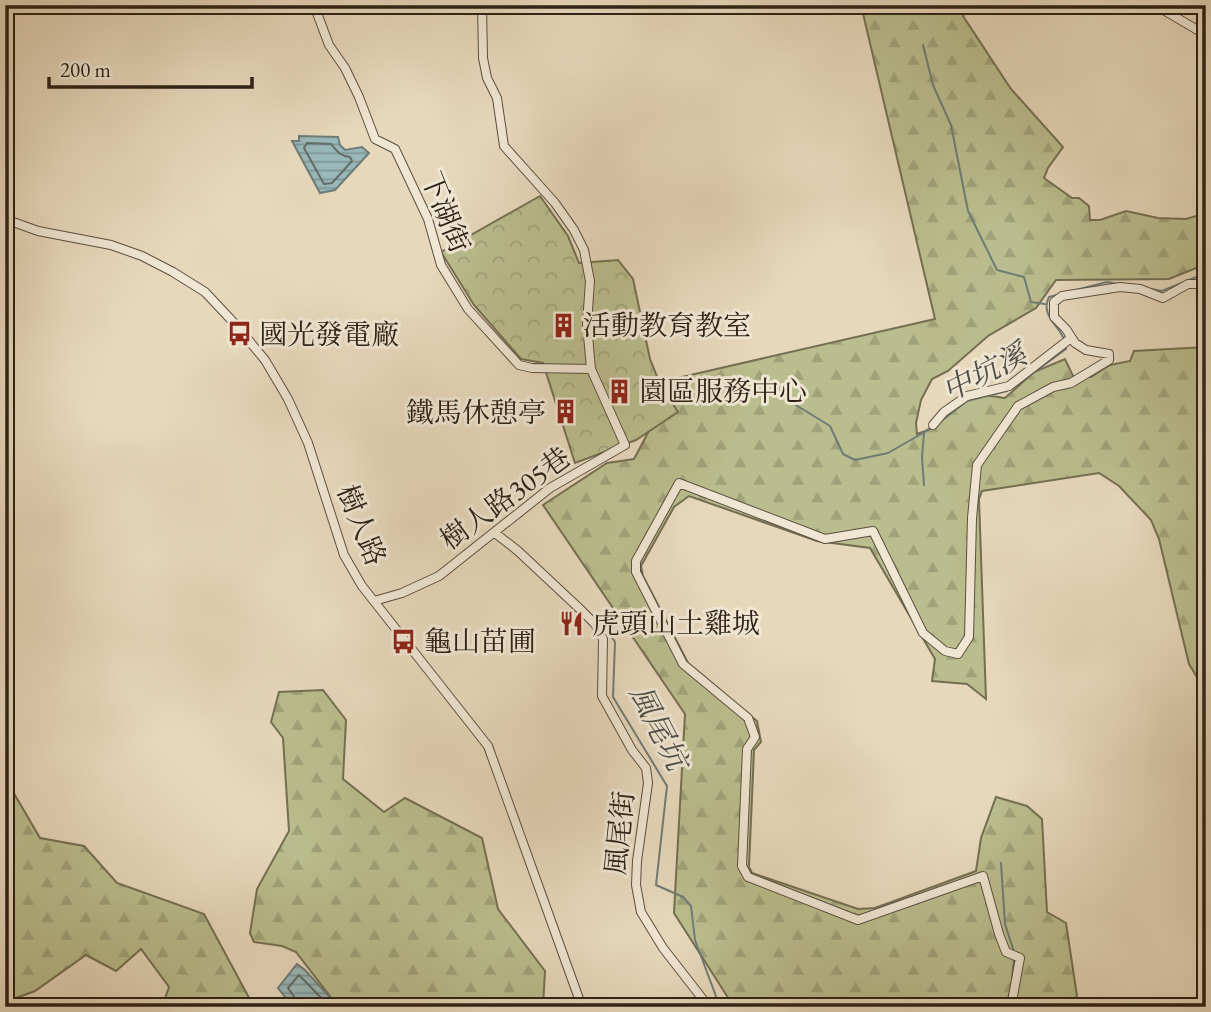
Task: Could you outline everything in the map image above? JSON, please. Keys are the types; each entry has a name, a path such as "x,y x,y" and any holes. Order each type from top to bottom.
{"street":[{"name":"下湖街","path":"314,5 329,45 345,68 375,139 395,149 428,219 441,265 468,309 519,365 532,368 591,369"},
{"path":"482,5 483,58 487,78 497,97 505,146 555,203 584,250 590,281 587,324 591,369"},
{"path":"1155,5 1181,23 1206,35"},
{"name":"樹人路","path":"5,219 38,231 111,244 142,256 205,292 265,360 288,399 308,443 344,555 362,586 488,746 582,1007"},
{"path":"1066,341 1066,328 1054,317 1052,305 1062,296 1120,287 1140,289 1163,298 1188,284 1206,284"},
{"path":"933,425 944,412 967,396 1009,386 1066,341"},
{"path":"1012,1007 1020,958 1006,952 983,876 858,920 748,877 742,866 747,750 755,737 748,718 683,664 636,572 636,561 679,483 825,538 873,531 923,633 945,650 958,654 969,637 972,518 977,465 1018,406 1053,387 1071,383 1109,360 1109,354 1086,350 1066,341"},
{"name":"樹人路305巷","path":"374,601 402,593 439,576 550,488 625,446 591,369"},
{"name":"風尾街","path":"495,533 518,551 595,624 603,639 602,696 632,750 646,768 648,783 636,885 640,912 706,1007"}],"green space":[{"path":"861,5 971,5 963,16 1011,89 1063,147 1044,178 1072,198 1079,198 1089,206 1090,220 1100,220 1126,211 1158,218 1186,219 1206,213 1206,264 1169,279 1056,280 1036,308 988,336 948,371 932,379 921,400 916,423 917,434 933,426 969,399 984,395 1005,398 1034,372 1065,359 1073,376 1091,377 1110,365 1130,361 1134,351 1206,347 1206,692 1189,664 1159,539 1151,520 1119,486 1099,473 982,491 979,499 986,699 967,684 932,681 935,659 870,548 817,541 689,496 674,507 641,566 643,576 688,663 757,721 761,742 754,750 749,867 752,873 858,909 875,908 976,871 981,838 996,797 1027,806 1042,819 1047,912 1066,923 1077,996 1070,1007 734,1007 674,913 685,714 543,505 607,463 634,459 677,378 935,319"},
{"path":"540,196 568,236 579,263 618,260 633,279 650,359 660,384 678,412 636,440 575,463 543,363 521,359 474,305 441,252"},
{"path":"323,690 346,720 343,779 384,812 405,798 482,838 498,909 545,971 543,1007 363,1007 333,1000 296,952 282,946 254,942 250,933 257,889 289,831 283,738 271,722 279,692"},
{"path":"5,778 40,838 84,846 117,883 204,914 254,1007 162,1007 169,987 141,949 116,971 86,955 35,991 5,1002"}],"water":[{"path":"299,136 338,137 345,150 362,147 369,153 335,190 320,193 292,141 299,141"},
{"path":"297,964 337,1005 345,1007 293,1007 278,988"}],"waterway":[{"path":"923,45 933,85 951,125 968,211 997,270 1024,277 1031,302 1045,304"},
{"name":"中坑溪","path":"1151,289 1162,291 1206,273"},
{"name":"中坑溪","path":"1076,290 1107,282 1118,284"},
{"name":"中坑溪","path":"1057,295 1049,297 1047,309 1064,339"},
{"name":"中坑溪","path":"1029,376 1066,349 1066,345"},
{"name":"中坑溪","path":"940,422 967,401 1007,391"},
{"name":"中坑溪","path":"778,394 830,426 843,454 855,460 888,453 930,429"},
{"path":"924,433 924,485"},
{"name":"風尾坑","path":"596,614 615,642 613,697 667,786 656,885 683,897 691,906 695,940 720,1007"},
{"path":"1001,863 1005,924 1014,952"},
{"path":"1012,979 1014,957"},
{"path":"1005,1007 1009,995"}],"place":[{"name":"活動教育教室","path":"563,325"},
{"name":"國光發電廠","path":"239,334"},
{"name":"園區服務中心","path":"619,391"},
{"name":"鐵馬休憩亭","path":"566,412"},
{"name":"虎頭山土雞城","path":"572,623"},
{"name":"龜山苗圃","path":"404,641"}]}
